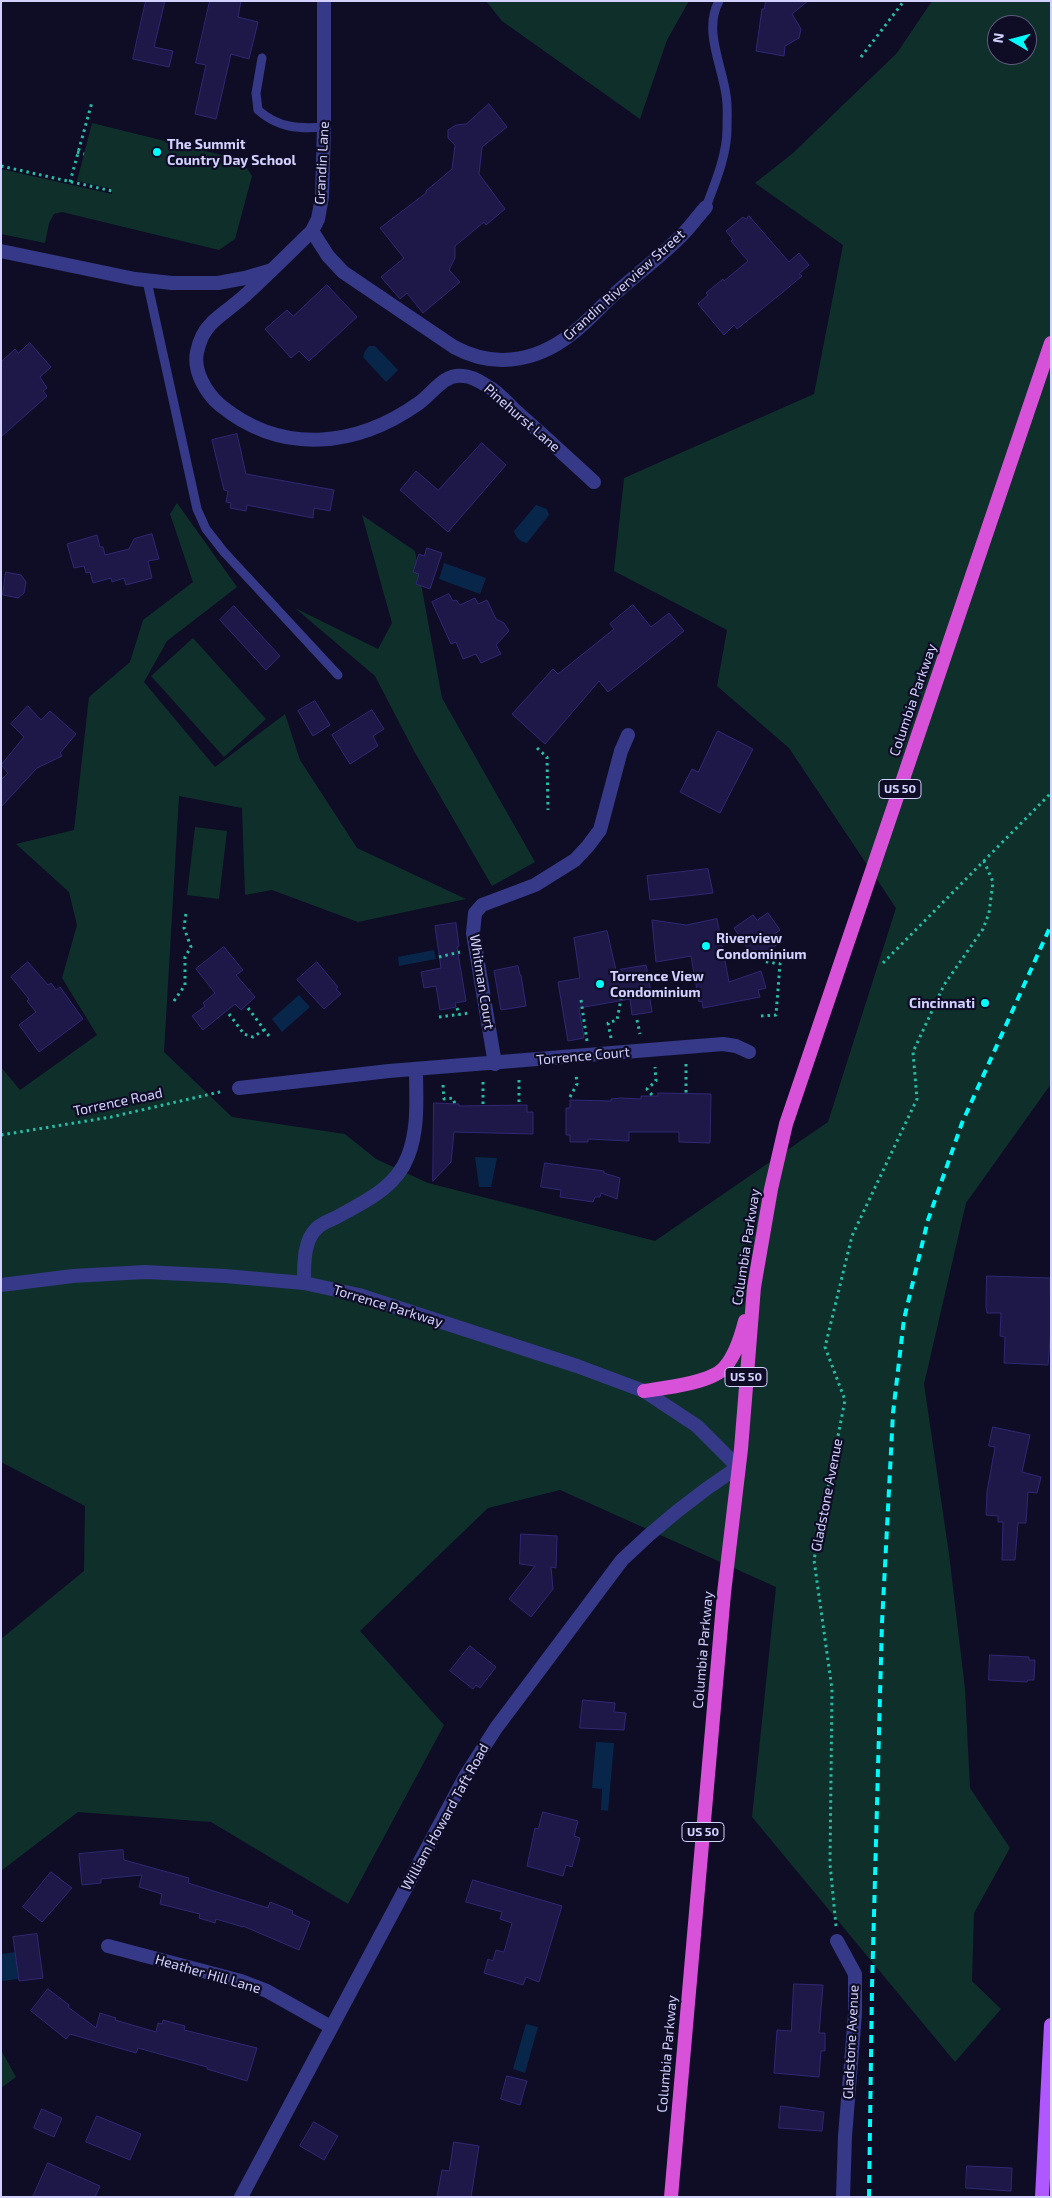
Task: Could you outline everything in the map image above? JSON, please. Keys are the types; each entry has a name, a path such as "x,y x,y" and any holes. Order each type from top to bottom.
{"highway":[{"name":"Columbia Parkway","path":"671,2197 724,1593 738,1467 754,1287 769,1198 786,1124 1051,343"},
{"path":"644,1391 705,1379 724,1369 738,1345 754,1287"}],"main road":[{"path":"1042,2197 1051,2025"}],"street":[{"name":"Grandin Lane","path":"1,251 147,281 172,283 218,283 272,270 312,231 318,219 322,197 324,127 324,1"},
{"name":"Grandin Riverview Street","path":"312,231 328,256 343,272 454,348 471,356 489,361 515,359 542,352 558,343 579,328 611,297 680,238 706,207"},
{"name":"Pinehurst Lane","path":"272,270 209,325 200,341 196,354 196,368 203,385 217,403 235,417 257,428 290,438 316,440 338,438 376,428 395,419 422,401 444,380 462,376 488,386 594,482"},
{"name":"Whitman Court","path":"495,1064 473,933 475,913 482,905 535,885 575,860 600,830 620,752 628,734"},
{"name":"Torrence Court","path":"239,1088 416,1069 723,1044 736,1046 749,1052"},
{"path":"304,1283 304,1259 316,1228 386,1187 397,1175 408,1158 414,1137 417,1105 416,1069"},
{"name":"Torrence Parkway","path":"1,1285 72,1276 146,1272 304,1283 360,1295 577,1366 644,1391 697,1426 738,1467"},
{"name":"William Howard Taft Road","path":"241,2197 466,1775 496,1728 622,1560 642,1541 702,1492 738,1467"},
{"name":"Gladstone Avenue","path":"837,1941 855,1974 855,2014 844,2136 843,2197"},
{"name":"Heather Hill Lane","path":"108,1946 254,1986 267,1991 331,2027"}],"lane":[{"path":"706,207 720,168 727,132 726,95 712,23 719,1"},
{"path":"262,58 256,93 258,110 268,119 285,126 304,128 324,127"},
{"path":"147,281 198,509 206,529 224,552 338,675"}],"path":[{"path":"861,58 904,1"},
{"path":"70,182 92,102"},
{"path":"77,152 84,154"},
{"path":"1,166 112,191"},
{"path":"537,748 547,757 548,810"},
{"path":"883,962 1051,793"},
{"name":"Gladstone Avenue","path":"837,1941 830,1864 832,1689 814,1560 845,1400 825,1347 852,1236 917,1099 913,1052 944,985 984,929 989,913 993,882 984,861"},
{"path":"174,1002 185,985 184,957 191,947 184,928 186,913"},
{"path":"439,956 476,949"},
{"path":"761,1016 776,1015 780,964 762,961"},
{"path":"611,1039 608,1023 617,1020 622,999"},
{"path":"581,1000 587,1041"},
{"path":"248,1008 269,1036"},
{"path":"458,1008 459,1014"},
{"path":"439,1018 486,1010"},
{"path":"229,1014 244,1034 252,1037 264,1030"},
{"path":"637,1020 640,1036"},
{"path":"686,1064 686,1093"},
{"path":"652,1095 647,1090 656,1081 655,1067"},
{"path":"570,1097 577,1084 576,1074"},
{"path":"519,1080 519,1105"},
{"path":"483,1082 483,1106"},
{"path":"444,1085 444,1099 453,1098 454,1104"},
{"name":"Torrence Road","path":"1,1135 111,1117 239,1088"}],"green space":[{"path":"486,1 689,1 667,40 640,119 502,21"},
{"path":"932,1 1051,1 1051,1084 966,1203 924,1384 949,1554 965,1689 970,1788 1010,1848 974,1913 972,1981 1001,2009 955,2062 752,1817 776,1587 560,1490 488,1508 360,1631 444,1725 348,1904 211,1822 78,1812 1,1871 1,1639 84,1571 85,1506 1,1462 1,1067 20,1090 97,1035 62,978 77,925 69,892 16,844 74,830 89,697 130,662 143,620 193,582 170,514 177,503 237,587 167,641 144,682 215,767 285,714 300,760 357,848 466,899 358,922 272,890 245,895 242,808 179,796 164,1052 232,1117 345,1134 376,1159 428,1183 655,1241 828,1122 896,908 789,748 717,686 727,630 614,571 624,478 814,394 843,245 755,183 792,154 897,53"},
{"path":"92,123 242,160 252,176 235,239 219,250 62,212 54,214 49,223 45,243 1,234 1,169 112,194 112,189 77,181"},
{"path":"362,515 415,551 442,698 535,862 492,886 414,751 375,676 295,608 378,649 392,623"},
{"path":"193,638 266,719 224,757 151,676"},
{"path":"195,827 227,831 219,899 187,895"},
{"path":"1,2050 16,2077 1,2088"}],"water":[{"path":"369,346 375,346 398,370 386,382 363,357"},
{"path":"536,505 547,509 549,515 527,543 518,539 514,531"},
{"path":"444,563 486,578 480,594 439,579"},
{"path":"434,950 436,959 399,966 398,957"},
{"path":"299,995 310,1007 282,1032 272,1019"},
{"path":"475,1157 497,1158 491,1187 479,1187"},
{"path":"596,1742 614,1743 608,1811 601,1810 602,1789 592,1788"},
{"path":"16,1952 18,1979 2,1981 1,1954"},
{"path":"526,2024 538,2027 525,2073 513,2069"}],"building":[{"path":"146,1 165,1 154,47 173,51 169,67 133,59"},
{"path":"210,1 241,1 238,17 258,22 249,59 231,54 216,119 195,114 206,65 196,63"},
{"path":"766,1 808,1 792,14 801,29 799,38 785,46 784,56 756,51 762,9 764,9"},
{"path":"489,104 507,127 482,147 479,174 505,209 486,225 484,222 455,246 455,258 449,270 460,282 423,313 407,293 400,299 381,277 404,258 380,228 426,193 452,169 455,145 448,138 448,130 456,125 466,124"},
{"path":"749,216 789,262 799,253 809,265 799,274 802,276 783,292 737,329 734,325 724,335 698,304 708,295 706,293 748,261 731,241 733,240 726,231 743,217 746,219"},
{"path":"327,285 357,317 309,361 299,351 291,358 265,329 287,310 293,316"},
{"path":"30,343 51,367 40,377 47,388 43,391 47,396 1,437 1,362 15,349 18,353"},
{"path":"237,434 246,474 334,490 330,511 314,508 313,518 247,505 246,511 230,508 231,503 226,502 228,491 224,490 212,440"},
{"path":"482,443 506,465 448,532 400,490 416,471 438,490"},
{"path":"152,534 159,559 148,561 152,578 126,585 124,578 112,582 111,578 93,583 90,572 86,573 84,566 74,568 67,544 97,535 100,547 103,547 105,555 129,549 134,539"},
{"path":"427,548 442,553 430,589 416,584 419,574 413,572 419,554 424,556"},
{"path":"6,572 21,575 26,582 24,593 18,598 3,595"},
{"path":"449,594 453,601 456,600 460,605 475,598 478,604 487,600 496,619 504,623 509,631 496,645 501,654 481,663 476,654 463,659 456,642 451,644 432,602"},
{"path":"633,605 651,627 669,613 684,631 608,692 599,681 545,744 512,714 553,669 558,674 614,629 610,624"},
{"path":"234,606 280,656 266,670 220,620"},
{"path":"315,701 330,725 313,736 298,711"},
{"path":"28,706 41,720 50,711 76,734 60,753 62,756 37,768 1,807 1,780 8,773 1,765 24,737 11,724"},
{"path":"372,710 384,729 373,736 378,746 350,764 332,735"},
{"path":"718,731 753,749 720,813 680,792 692,769 698,772"},
{"path":"708,869 713,893 650,900 647,876"},
{"path":"768,913 780,930 773,935 779,943 755,960 734,928 753,915 757,920"},
{"path":"717,919 729,982 761,971 766,988 758,990 760,997 703,1008 702,1001 699,1002 691,956 656,962 652,920 686,925"},
{"path":"456,923 459,946 457,947 466,1001 455,1003 456,1007 440,1010 436,986 424,988 421,972 441,968 435,926"},
{"path":"607,931 616,970 646,965 651,992 649,993 652,1012 632,1015 630,999 579,1008 584,1038 568,1041 558,982 580,978 574,938"},
{"path":"224,947 243,970 236,975 255,997 241,1010 235,1004 203,1030 192,1016 205,1006 203,1003 215,993 196,969"},
{"path":"28,962 48,985 51,983 56,990 60,987 83,1019 39,1052 19,1025 36,1012 27,1001 29,999 11,977"},
{"path":"317,962 338,987 336,989 341,994 324,1009 297,980"},
{"path":"518,966 526,1006 501,1010 494,971"},
{"path":"658,1093 711,1094 710,1143 679,1142 679,1132 629,1132 629,1141 588,1139 588,1142 570,1142 570,1135 566,1135 566,1108 570,1108 570,1100 611,1101 611,1099 621,1098 641,1099 641,1096 658,1096"},
{"path":"434,1103 459,1104 459,1106 527,1105 527,1112 533,1112 533,1134 454,1132 451,1162 433,1181"},
{"path":"545,1163 604,1171 604,1173 620,1178 617,1199 601,1193 600,1197 595,1197 593,1202 560,1197 561,1190 541,1187"},
{"path":"987,1276 1050,1278 1051,1328 1048,1365 1004,1363 1005,1337 1000,1336 1001,1313 987,1313"},
{"path":"993,1427 1030,1435 1022,1472 1041,1477 1037,1493 1028,1492 1026,1523 1018,1523 1015,1560 1002,1560 1003,1522 998,1522 998,1516 986,1515 987,1492 995,1447 989,1446"},
{"path":"521,1534 557,1536 556,1568 551,1567 553,1589 531,1617 509,1599 535,1566 520,1564"},
{"path":"470,1646 496,1667 480,1688 476,1685 473,1689 450,1671"},
{"path":"990,1655 1029,1657 1029,1660 1035,1660 1034,1680 1028,1680 1027,1682 989,1680"},
{"path":"583,1700 615,1703 614,1712 626,1713 624,1730 580,1728"},
{"path":"543,1812 578,1821 574,1836 580,1838 572,1867 566,1865 563,1876 527,1866 535,1828 538,1829"},
{"path":"123,1850 124,1860 189,1878 188,1883 268,1908 270,1902 293,1911 292,1914 310,1922 299,1950 243,1926 216,1919 215,1923 199,1918 200,1914 160,1904 162,1894 139,1887 142,1875 101,1879 101,1883 82,1885 79,1854"},
{"path":"51,1872 72,1888 42,1922 23,1907"},
{"path":"473,1880 562,1906 539,1982 526,1977 523,1985 484,1973 488,1959 493,1961 496,1950 504,1952 512,1923 500,1919 502,1912 466,1902"},
{"path":"37,1934 43,1978 19,1981 13,1937"},
{"path":"794,1984 823,1985 819,2033 825,2033 825,2051 821,2051 819,2077 774,2073 777,2030 791,2031"},
{"path":"48,1989 96,2028 100,2013 116,2018 115,2020 156,2032 158,2023 162,2024 163,2020 185,2026 184,2030 257,2048 247,2081 207,2069 207,2067 138,2048 136,2053 70,2034 66,2039 31,2011"},
{"path":"507,2076 527,2081 520,2105 501,2099"},
{"path":"781,2106 824,2112 822,2131 779,2128"},
{"path":"42,2109 62,2118 54,2137 34,2128"},
{"path":"97,2116 141,2134 130,2160 86,2142"},
{"path":"314,2122 338,2136 324,2160 300,2146"},
{"path":"454,2142 479,2146 471,2197 437,2197 442,2170 449,2171"},
{"path":"48,2163 100,2186 95,2197 33,2197"},
{"path":"967,2166 1012,2168 1011,2191 966,2188"}],"railway":[{"path":"869,2197 872,1987 882,1623 893,1413 904,1319 928,1220 962,1123 1051,925"}],"place":[{"name":"The Summit Country Day School","path":"157,152"},
{"name":"Riverview Condominium","path":"706,946"},
{"name":"Torrence View Condominium","path":"600,984"},
{"name":"Cincinnati","path":"985,1003"}]}
